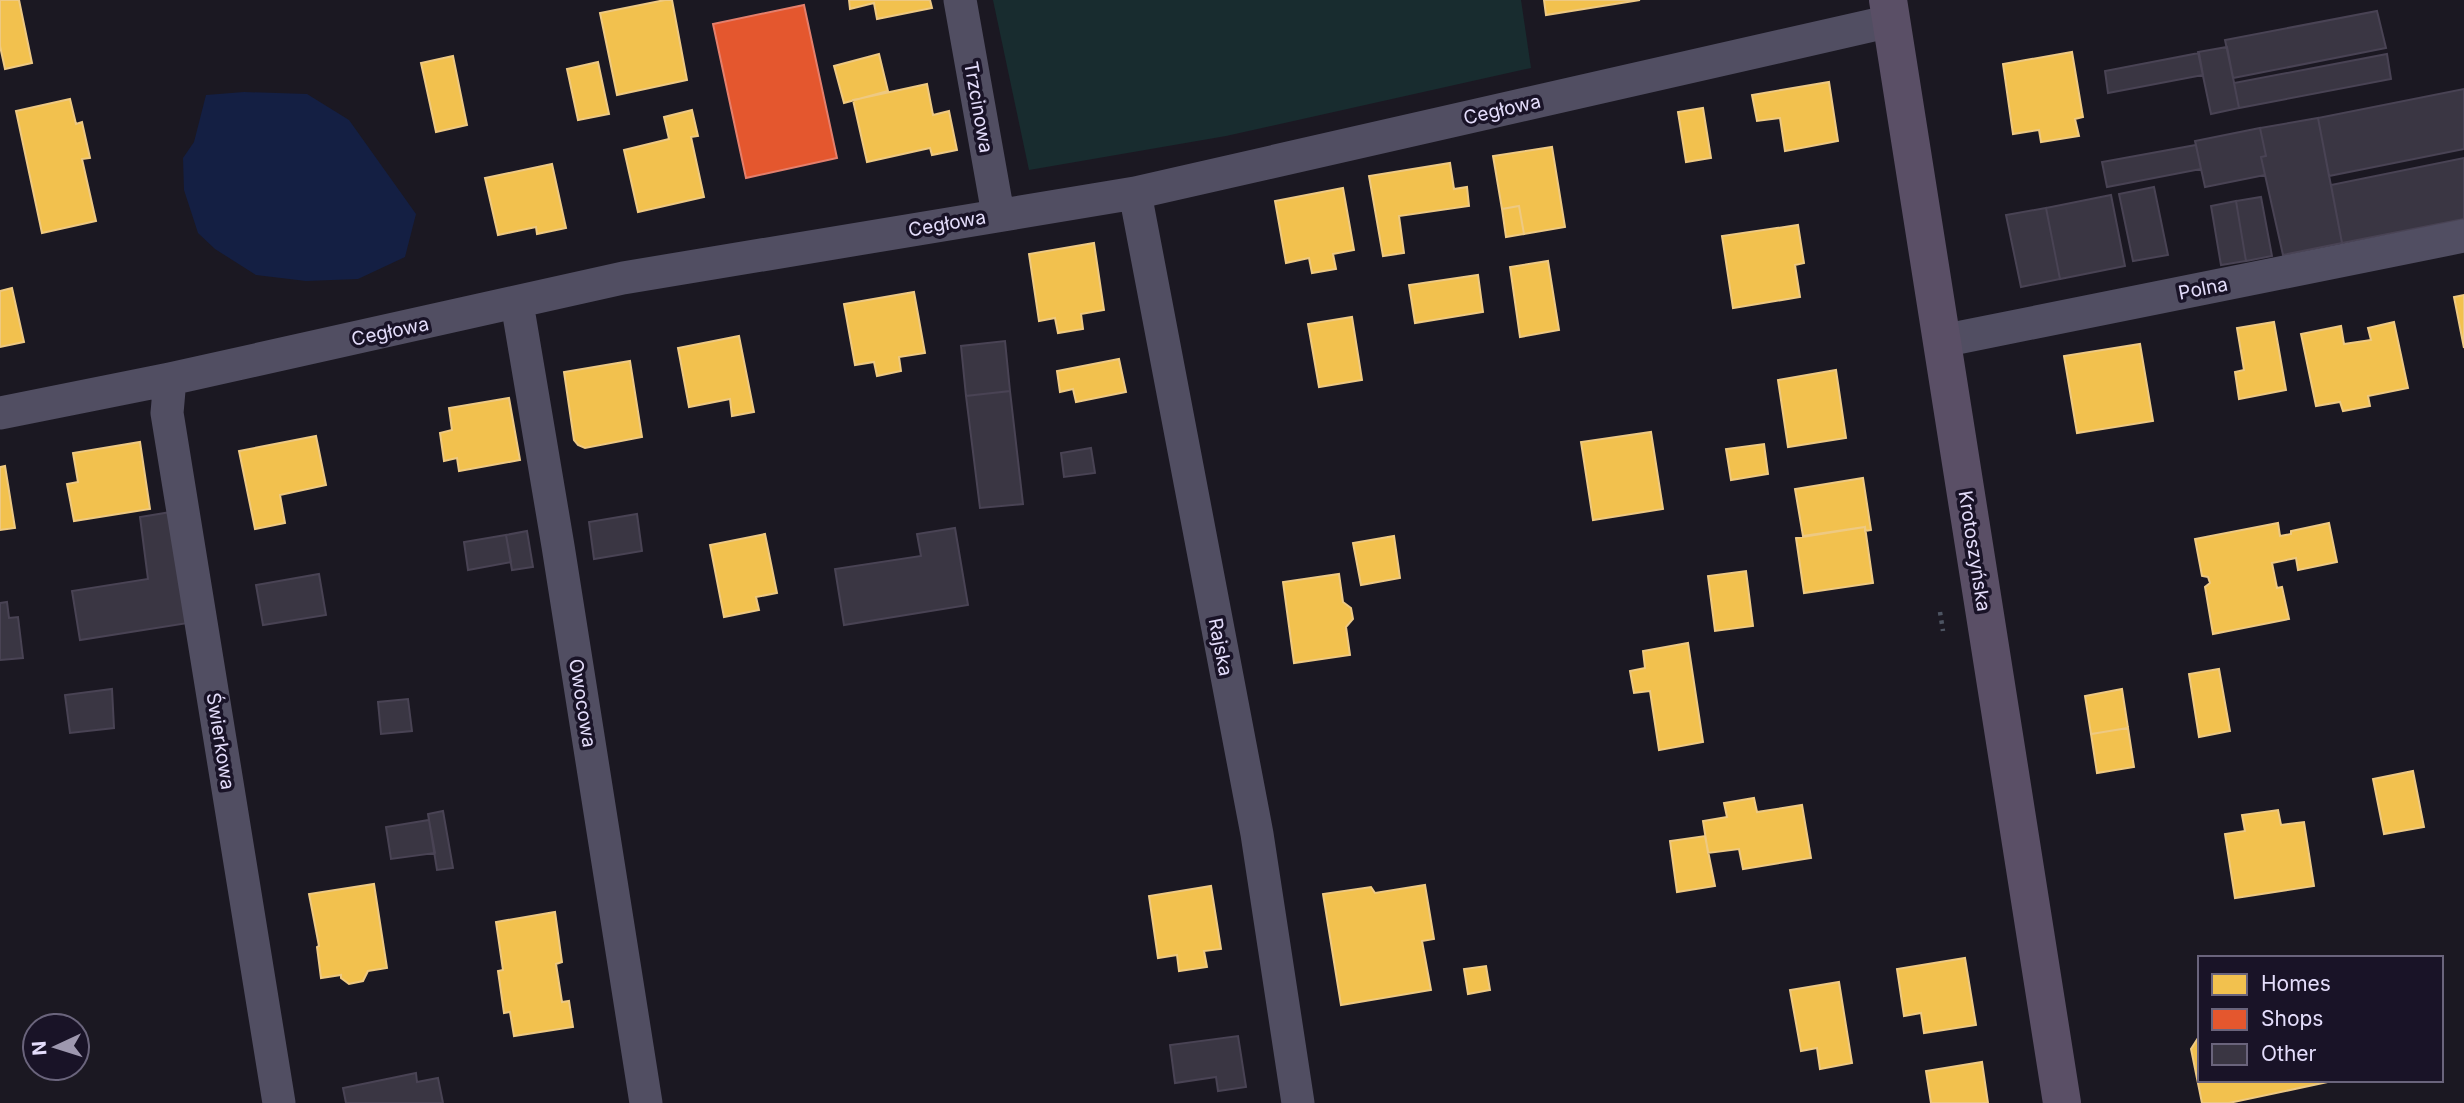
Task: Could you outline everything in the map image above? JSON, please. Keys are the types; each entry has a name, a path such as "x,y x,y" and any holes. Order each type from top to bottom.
{"main road":[{"name":"Krotoszyńska","path":"1889,11 2062,1103"}],"street":[{"name":"Trzcinowa","path":"960,0 998,214"},
{"name":"Cegłowa","path":"0,413 170,379 623,278 1135,193 1889,11"},
{"name":"Rajska","path":"1135,193 1256,834 1298,1103"},
{"name":"Polna","path":"1942,341 2464,236"},
{"name":"Owocowa","path":"517,303 561,559 646,1103"},
{"name":"Świerkowa","path":"170,379 167,413 279,1103"}],"green space":[{"path":"993,0 1521,0 1531,68 1226,136 1029,170"}],"water":[{"path":"244,92 307,94 349,120 416,214 405,257 358,279 306,281 256,275 215,249 198,233 184,190 183,158 194,142 206,95"}],"building: Homes":[{"path":"0,0 19,0 32,63 5,69 0,46"},
{"path":"672,0 687,80 617,95 600,13"},
{"path":"849,0 930,0 932,8 877,19 874,3 850,9"},
{"path":"1544,0 1640,0 1546,15"},
{"path":"2072,52 2083,117 2075,119 2079,136 2041,142 2039,130 2013,134 2003,64"},
{"path":"879,54 888,91 844,103 834,66"},
{"path":"453,56 467,125 436,132 421,63"},
{"path":"598,62 609,114 578,120 567,69"},
{"path":"1829,82 1838,141 1785,151 1780,118 1757,121 1752,95"},
{"path":"927,84 933,115 949,111 957,150 932,155 930,148 867,162 853,100"},
{"path":"70,99 76,124 82,122 90,158 82,159 96,221 42,233 16,111"},
{"path":"1703,108 1711,158 1686,162 1678,112"},
{"path":"692,110 698,136 691,137 704,197 638,212 624,150 669,139 664,117"},
{"path":"1552,147 1565,227 1524,234 1519,206 1502,209 1493,156"},
{"path":"1450,163 1454,189 1467,187 1469,206 1399,216 1404,253 1383,256 1369,176"},
{"path":"552,164 566,228 537,234 536,227 498,235 485,178"},
{"path":"1343,188 1354,250 1333,254 1336,269 1312,273 1309,258 1286,263 1275,201"},
{"path":"1519,206 1524,234 1506,237 1502,209"},
{"path":"1798,225 1804,263 1795,265 1800,297 1733,308 1722,236"},
{"path":"1094,243 1104,310 1081,314 1083,329 1058,333 1055,318 1039,321 1029,254"},
{"path":"1548,261 1559,330 1520,337 1510,267"},
{"path":"1478,275 1483,312 1415,323 1409,285"},
{"path":"12,288 24,342 0,347 0,291"},
{"path":"914,292 925,353 899,357 901,371 877,376 874,362 855,365 844,304"},
{"path":"2464,295 2464,348 2454,297"},
{"path":"1352,317 1362,380 1319,387 1308,324"},
{"path":"2274,322 2286,390 2239,399 2235,372 2244,370 2237,328"},
{"path":"2394,322 2408,388 2368,396 2370,406 2343,411 2340,402 2316,406 2301,334 2341,326 2344,344 2371,340 2368,328"},
{"path":"739,336 754,412 732,416 730,399 689,407 678,348"},
{"path":"2140,344 2153,421 2077,433 2064,356"},
{"path":"1119,359 1126,392 1076,402 1073,389 1060,392 1057,371"},
{"path":"630,361 642,437 585,448 578,445 574,440 564,372"},
{"path":"1836,370 1846,438 1788,447 1778,380"},
{"path":"509,398 520,460 459,471 457,458 444,461 440,433 452,430 449,408"},
{"path":"1651,432 1663,509 1593,520 1581,442"},
{"path":"316,436 326,485 280,495 285,523 255,529 239,451"},
{"path":"140,442 150,509 74,521 67,484 78,482 73,453"},
{"path":"1764,444 1768,474 1731,480 1726,449"},
{"path":"5,466 15,528 0,530 0,467"},
{"path":"1863,478 1871,530 1865,531 1865,527 1803,536 1795,489"},
{"path":"2278,523 2280,536 2329,523 2337,562 2298,570 2296,558 2272,563 2277,588 2282,587 2289,619 2213,634 2205,587 2210,583 2208,577 2202,576 2195,539"},
{"path":"1865,527 1873,583 1804,593 1796,538"},
{"path":"765,534 777,593 756,597 759,610 724,617 710,545"},
{"path":"1394,536 1400,578 1361,585 1353,543"},
{"path":"1746,571 1753,626 1715,631 1708,576"},
{"path":"1339,574 1343,602 1351,608 1353,619 1346,627 1350,655 1294,663 1283,582"},
{"path":"1688,643 1703,742 1659,750 1650,691 1634,693 1630,671 1645,668 1643,651"},
{"path":"2219,669 2230,731 2199,737 2189,674"},
{"path":"2122,689 2128,728 2091,734 2085,696"},
{"path":"2128,728 2134,767 2097,773 2091,734"},
{"path":"2413,771 2424,827 2384,834 2373,779"},
{"path":"1754,798 1757,812 1802,805 1811,858 1743,869 1739,849 1708,853 1703,821 1727,817 1724,803"},
{"path":"2278,810 2281,825 2304,822 2314,886 2235,898 2225,834 2245,831 2242,815"},
{"path":"1705,836 1715,886 1677,892 1670,841"},
{"path":"374,884 387,968 368,971 363,981 349,984 341,975 321,978 319,946 309,894"},
{"path":"1425,885 1434,939 1422,941 1431,990 1341,1005 1323,894 1371,887 1375,893"},
{"path":"1211,886 1221,949 1204,951 1207,967 1179,971 1177,955 1158,958 1149,896"},
{"path":"555,912 562,962 556,964 562,1002 569,1001 573,1027 514,1036 510,1012 504,1013 498,971 503,970 496,922"},
{"path":"1965,958 1976,1025 1924,1033 1921,1013 1904,1016 1897,969"},
{"path":"1486,966 1490,990 1468,994 1464,969"},
{"path":"1839,982 1852,1063 1820,1069 1817,1048 1801,1051 1790,990"},
{"path":"2198,1038 2198,1082 2328,1082 2229,1103 2202,1103 2191,1049"},
{"path":"1982,1062 1988,1103 1931,1103 1926,1071"}],"building: Shops":[{"path":"804,5 837,158 746,178 713,24"}],"building: Other":[{"path":"2377,11 2386,48 2233,78 2225,40"},
{"path":"2227,47 2239,108 2211,114 2198,52"},
{"path":"2199,53 2203,75 2108,93 2105,71"},
{"path":"2387,54 2391,79 2239,108 2234,83"},
{"path":"2464,89 2464,149 2329,176 2318,118"},
{"path":"2318,118 2342,243 2283,255 2261,157 2266,156 2260,128"},
{"path":"2260,128 2266,156 2261,157 2265,175 2205,187 2195,141"},
{"path":"2196,145 2201,169 2107,187 2102,162"},
{"path":"2464,158 2464,219 2342,243 2331,185"},
{"path":"2154,187 2168,255 2133,261 2119,194"},
{"path":"2111,195 2125,266 2060,279 2046,208"},
{"path":"2261,197 2272,256 2246,261 2236,201"},
{"path":"2236,201 2246,261 2221,265 2211,206"},
{"path":"2046,208 2060,279 2021,287 2006,215"},
{"path":"1005,341 1010,391 966,396 961,346"},
{"path":"1010,391 1023,504 980,508 966,396"},
{"path":"1091,448 1095,473 1064,477 1061,453"},
{"path":"171,512 188,623 80,640 72,591 148,579 140,517"},
{"path":"637,514 642,551 594,559 589,522"},
{"path":"955,528 968,605 844,625 835,569 921,556 917,534"},
{"path":"527,531 533,567 512,570 506,535"},
{"path":"506,535 511,562 468,570 464,542"},
{"path":"319,574 326,615 263,625 256,585"},
{"path":"7,602 9,618 18,617 23,658 0,660 0,603"},
{"path":"112,689 114,728 70,733 65,695"},
{"path":"408,699 412,731 381,734 378,702"},
{"path":"443,811 453,868 437,870 428,814"},
{"path":"429,820 435,853 391,859 386,827"},
{"path":"1238,1036 1246,1087 1218,1091 1216,1077 1175,1083 1170,1045"},
{"path":"416,1073 417,1082 438,1078 443,1103 346,1103 343,1088"}]}
